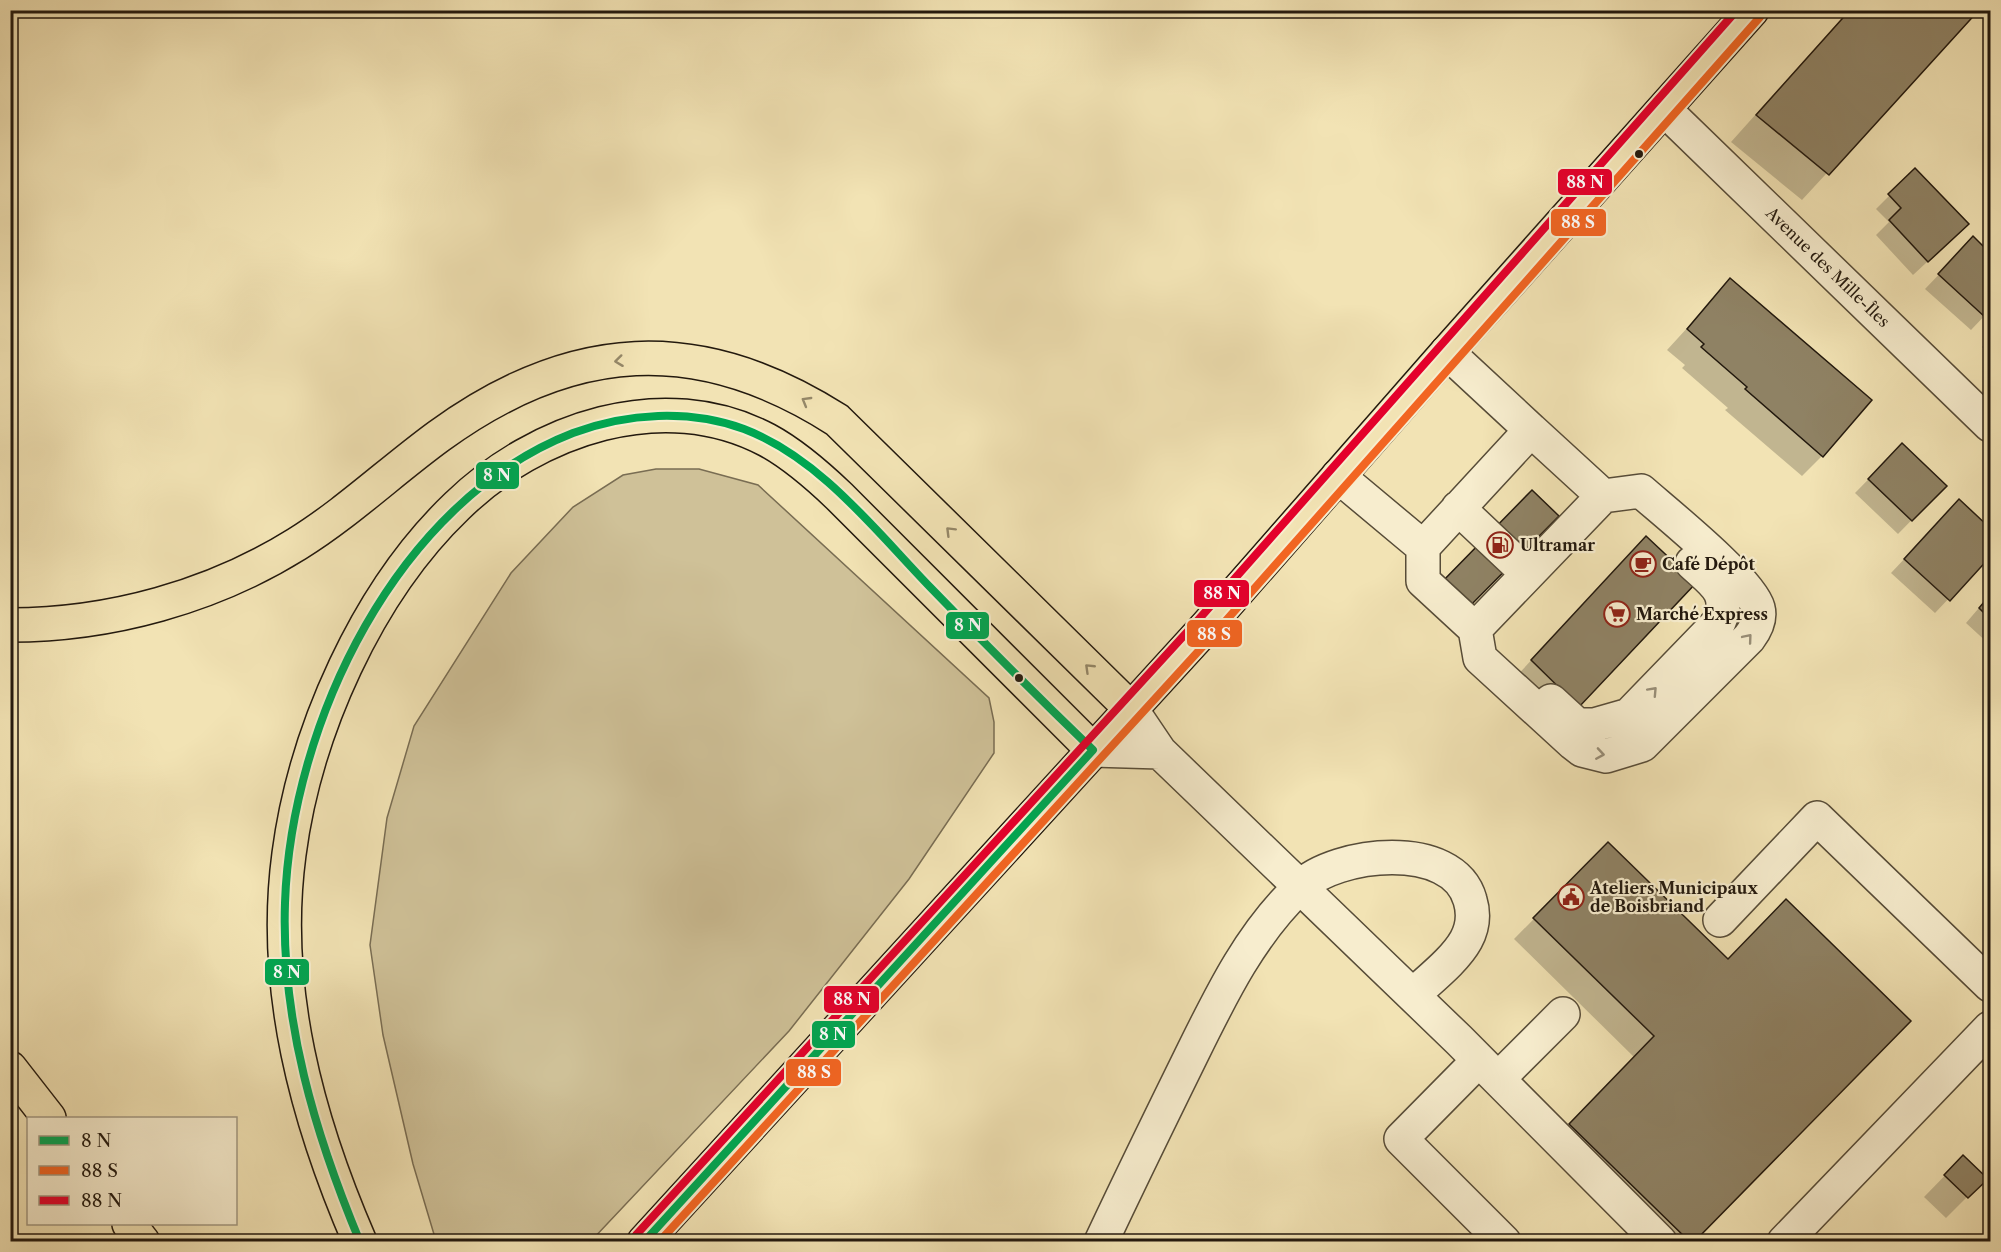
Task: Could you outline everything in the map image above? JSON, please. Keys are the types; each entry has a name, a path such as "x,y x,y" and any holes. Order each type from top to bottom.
{"main road":[{"path":"644,1242 1131,709 1752,10"},
{"path":"10,625 64,623 108,618 191,594 231,578 286,550 321,528 418,452 494,400 547,377 580,367 644,358 673,359 713,365 762,379 789,391 837,420 1131,709"},
{"path":"360,1242 314,1120 301,1073 293,1028 287,982 285,902 294,817 318,734 349,661 367,626 403,570 435,529 474,490 498,473 551,442 580,430 614,420 647,415 683,415 712,420 767,440 801,463 834,491 1093,750"},
{"path":"10,1068 47,1117"},
{"path":"130,1225 143,1242"}],"street":[{"name":"Avenue des Mille-Îles","path":"1665,110 1990,425"},
{"path":"1447,352 1604,496 1628,502 1716,586 1725,604 1719,622 1641,705 1618,720 1594,725 1575,723 1423,581 1423,548 1531,430"},
{"path":"1338,476 1423,548"},
{"path":"1475,629 1604,496"},
{"path":"1458,508 1528,574"},
{"path":"1131,709 1160,752 1413,995 1660,1242"},
{"path":"1093,750 1160,752"},
{"path":"1720,920 1817,818 1990,985"},
{"path":"1101,1242 1221,996 1263,929 1300,886 1318,873 1345,863 1396,858 1437,865 1460,880 1473,910 1467,938 1461,948 1413,995"},
{"path":"1504,1242 1401,1139 1563,1014"},
{"path":"1784,1242 1990,1031"}],"shaded area":[{"path":"656,469 699,469 758,485 989,698 994,722 994,753 909,879 789,1031 591,1241 436,1241 413,1164 383,1035 370,945 387,818 414,726 511,573 573,507 623,475"}],"building":[{"path":"1850,10 1979,10 1829,175 1756,115"},
{"path":"1915,168 1969,224 1928,262 1889,220 1901,208 1888,194"},
{"path":"1973,236 1990,253 1990,313 1986,318 1938,274"},
{"path":"1730,278 1872,400 1823,457 1745,389 1747,387 1701,347 1704,344 1687,329"},
{"path":"1902,443 1947,486 1912,521 1868,479"},
{"path":"1532,490 1559,516 1467,609 1440,584"},
{"path":"1959,499 1990,528 1990,557 1950,601 1904,559"},
{"path":"1646,536 1696,583 1579,707 1531,660"},
{"path":"1990,595 1990,619 1979,608"},
{"path":"1608,842 1728,959 1786,899 1911,1021 1694,1242 1690,1242 1569,1124 1654,1036 1533,918"},
{"path":"1963,1155 1988,1179 1968,1198 1944,1175"}],"transit line":[{"path":"636,1235 1199,619 1737,10"},
{"path":"659,1242 1215,633 1760,17"},
{"path":"360,1242 329,1160 304,1076 295,1034 285,947 285,903 292,834 308,763 332,693 365,626 406,564 455,510 510,465 573,433 594,426 636,418 680,416 702,418 744,429 772,442 822,477 1093,750 644,1242"}],"place":[{"name":"Ultramar","path":"1500,545"},
{"name":"Café Dépôt","path":"1643,564"},
{"name":"Marché Express","path":"1617,614"},
{"name":"Ateliers Municipaux de Boisbriand","path":"1571,897"}]}
